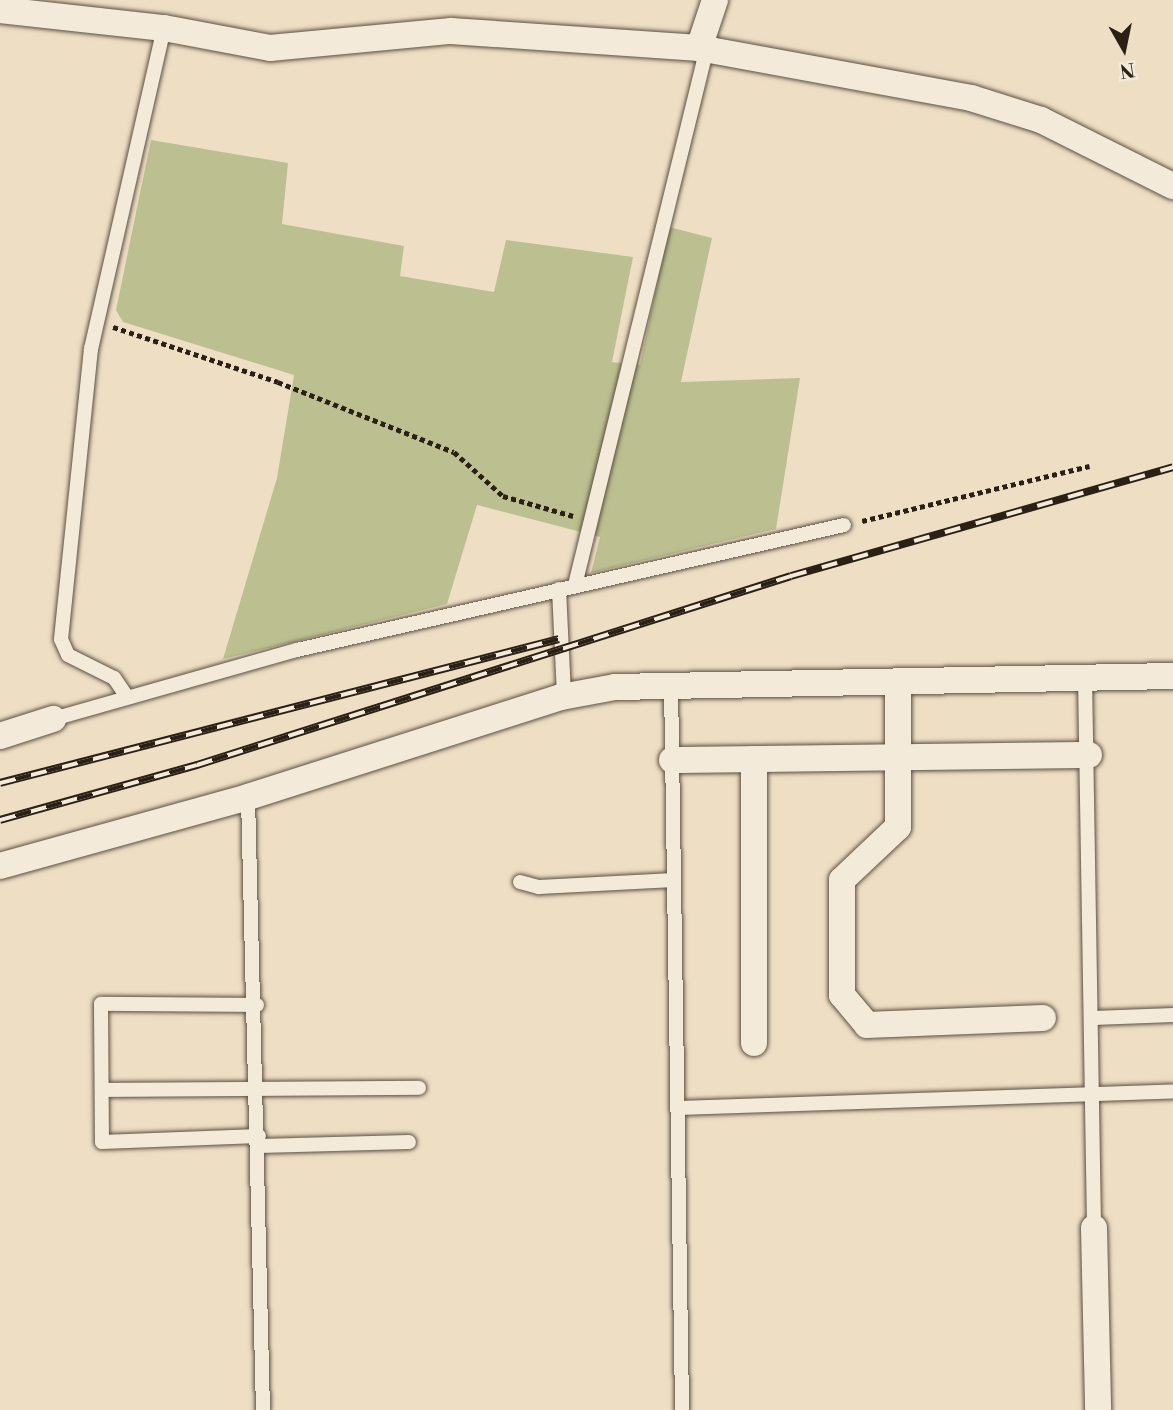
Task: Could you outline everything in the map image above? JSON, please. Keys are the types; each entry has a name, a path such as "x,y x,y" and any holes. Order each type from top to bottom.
{"street":[{"path":"699,48 715,0"},
{"path":"0,10 164,28 270,48 451,31 699,48 971,99 1041,120 1173,186"},
{"path":"0,866 248,797 564,696 671,683 1173,676"},
{"path":"898,681 898,827 842,880 842,995 867,1024 1043,1018"},
{"path":"0,736 53,719"},
{"path":"673,760 1089,755"},
{"path":"754,759 754,1043"},
{"path":"1094,1228 1098,1410"}],"lane":[{"path":"127,697 114,678 68,655 61,639 98,321 164,28"},
{"path":"575,585 704,60 699,48"},
{"path":"53,719 127,697 575,585 844,525"},
{"path":"559,589 564,696"},
{"path":"1085,677 1094,1018 1094,1228"},
{"path":"671,683 682,1410"},
{"path":"248,797 257,1005 263,1410"},
{"path":"520,882 539,887 674,880"},
{"path":"257,1005 101,1004 102,1142 409,1142"},
{"path":"1094,1018 1173,1015"},
{"path":"103,1090 258,1094 419,1088"},
{"path":"678,1108 1095,1097 1173,1092"}],"path":[{"path":"98,321 454,452 503,496 591,521"},
{"path":"844,525 1089,466"}],"green space":[{"path":"151,140 288,163 282,224 404,246 400,276 494,292 506,240 633,257 612,362 640,365 669,227 712,238 681,382 800,378 776,529 591,573 600,537 477,505 447,604 223,659 277,478 294,375 123,322 116,310"}],"railway":[{"path":"0,820 197,765 791,576 1173,467"},
{"path":"0,783 559,639"}]}
